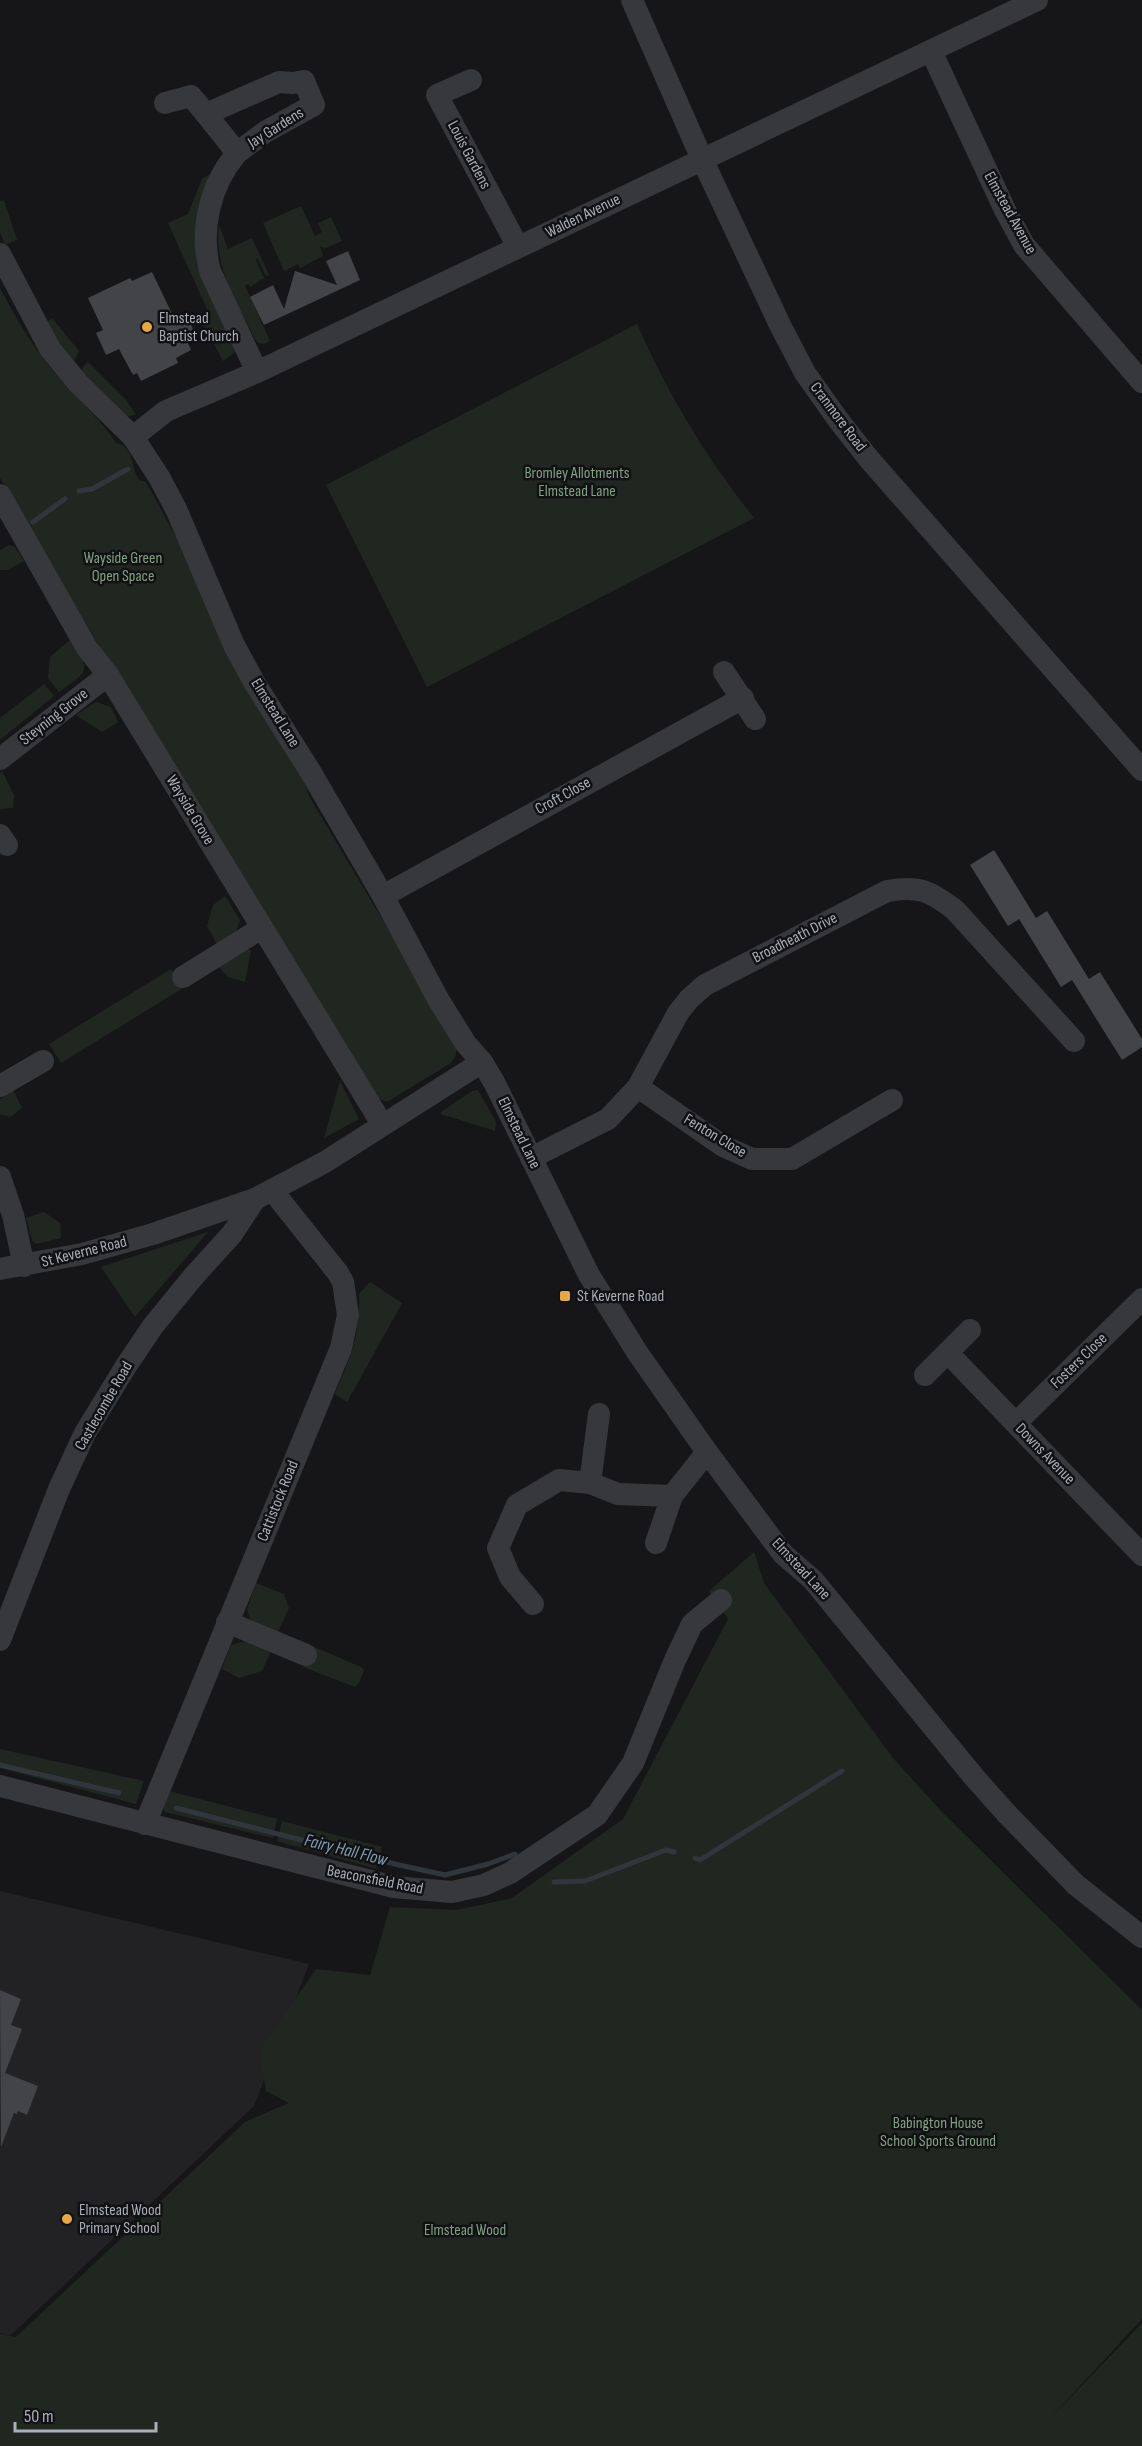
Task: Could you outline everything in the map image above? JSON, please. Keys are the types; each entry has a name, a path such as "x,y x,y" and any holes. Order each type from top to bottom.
{"street":[{"name":"Cranmore Road","path":"632,0 702,159 780,326 806,373 839,421 1142,770"},
{"name":"Walden Avenue","path":"133,437 166,411 257,372 1037,0"},
{"name":"Elmstead Avenue","path":"931,51 1005,210 1024,245 1142,382"},
{"name":"Louis Gardens","path":"471,80 437,95 518,247"},
{"name":"Jay Gardens","path":"237,153 206,114 279,82 304,81 321,102 265,132 237,153 227,165 210,206 205,236 210,271 257,372"},
{"path":"165,103 191,96 206,114"},
{"name":"Elmstead Lane","path":"0,254 30,315 54,354 78,383 133,437 159,477 176,508 234,645 249,673 289,735 383,896 438,999 466,1044 482,1062 589,1275 637,1352 707,1452 783,1554 813,1580 974,1777 1076,1885 1142,1938"},
{"name":"Wayside Grove","path":"3,509 87,648 108,675 260,929 382,1124"},
{"path":"724,672 755,719"},
{"name":"Steyning Grove","path":"0,759 108,675"},
{"name":"Croft Close","path":"383,896 743,698"},
{"name":"Broadheath Drive","path":"531,1158 608,1119 638,1087 678,1013 705,985 887,891 908,887 936,896 955,910 1074,1041"},
{"path":"183,977 260,929"},
{"path":"0,1086 43,1061"},
{"name":"St Keverne Road","path":"0,1269 82,1254 153,1234 263,1195 325,1162 482,1062"},
{"name":"Fenton Close","path":"638,1087 723,1146 752,1159 792,1159 892,1101"},
{"path":"0,1177 13,1215 24,1266"},
{"name":"Cattistock Road","path":"145,1824 341,1348 347,1323 348,1303 343,1282 338,1273 263,1195"},
{"name":"Castlecombe Road","path":"0,1640 59,1489 85,1433 153,1326 263,1195"},
{"name":"Fosters Close","path":"1016,1423 1142,1299"},
{"path":"925,1376 970,1330"},
{"name":"Downs Avenue","path":"948,1353 1142,1555"},
{"path":"591,1483 598,1414"},
{"path":"656,1543 672,1496 707,1452"},
{"path":"533,1604 510,1577 498,1548 517,1505 559,1480 591,1483 618,1494 672,1496"},
{"name":"Beaconsfield Road","path":"0,1786 394,1887 452,1892 484,1885 510,1873 597,1815 633,1763 692,1624 721,1600"},
{"path":"227,1622 306,1655"}],"shaded area":[{"name":"Elmstead Wood Primary School","path":"0,1891 309,1964 254,2106 10,2336 0,2333"}],"green space":[{"path":"210,174 212,176 195,238 197,266 234,347 235,352 223,361 199,316 208,311 168,223 188,214 202,179"},
{"path":"4,200 17,240 5,245 0,232 0,201"},
{"path":"301,206 315,236 322,232 318,223 331,217 342,241 326,248 320,247 323,256 300,268 298,264 284,271 263,223"},
{"path":"219,225 228,249 252,238 269,275 266,276 257,258 264,278 250,287 248,284 245,286 270,341 264,344 258,343 255,339 228,284 220,255"},
{"name":"Wayside Green Open Space","path":"0,288 43,359 104,426 116,443 126,448 136,475 139,480 146,482 150,489 294,757 310,798 454,1040 456,1052 451,1063 387,1102 377,1098 116,674 0,478"},
{"path":"52,318 79,351 72,365 45,324"},
{"name":"Bromley Allotments Elmstead Lane","path":"637,324 661,375 689,425 754,518 427,687 326,485"},
{"path":"88,362 127,401 136,415 127,416 81,373"},
{"path":"9,545 15,547 24,561 8,570 0,570 0,550"},
{"path":"70,640 82,659 84,670 77,679 59,692 48,678 50,657"},
{"path":"44,684 54,696 0,740 0,718"},
{"path":"96,702 111,707 118,722 102,732 76,715"},
{"path":"2,771 14,795 13,808 0,809 0,773"},
{"path":"225,896 240,920 236,932 217,944 207,926 213,905"},
{"path":"246,949 251,950 245,982 228,977 219,967"},
{"path":"171,969 183,988 61,1063 49,1044"},
{"path":"340,1081 359,1119 324,1138"},
{"path":"13,1090 22,1108 10,1117 0,1114 0,1099"},
{"path":"478,1090 496,1122 495,1131 441,1114 472,1091"},
{"path":"44,1212 60,1223 61,1238 36,1244 32,1240 26,1218"},
{"path":"208,1232 135,1317 101,1267"},
{"path":"370,1282 402,1303 347,1402 335,1394 350,1358 356,1334 359,1294"},
{"name":"Elmstead Wood","path":"754,1552 764,1583 893,1758 942,1812 1142,2010 1142,2319 1046,2423 1142,2323 1142,2446 0,2446 0,2334 16,2337 245,2122 289,2103 266,2091 259,2051 316,1969 370,1975 390,1907 457,1910 512,1898 623,1819 728,1619 709,1591"},
{"path":"256,1583 284,1594 289,1608 278,1632 251,1622 247,1609"},
{"path":"246,1641 271,1651 262,1671 239,1678 222,1669 231,1645"},
{"path":"312,1646 361,1667 364,1670 359,1683 355,1687 303,1667"},
{"path":"0,1749 144,1781 136,1804 0,1768"},
{"path":"169,1791 277,1819 273,1838 165,1812 163,1807"},
{"path":"282,1821 382,1847 377,1869 277,1841"}],"building":[{"path":"348,251 360,280 264,325 250,297 273,285 284,309 295,271 337,285 326,261"},
{"name":"Elmstead Baptist Church","path":"152,272 177,324 188,319 197,337 187,341 191,350 176,358 178,363 141,381 137,373 133,375 119,349 106,355 96,333 103,330 88,298 130,278 132,281"},
{"path":"994,850 1036,918 1047,911 1089,979 1100,972 1142,1039 1142,1047 1122,1060 1072,980 1061,987 1019,919 1008,926 970,865"},
{"path":"0,1990 21,1999 11,2025 22,2029 5,2073 38,2086 27,2115 18,2111 17,2114 14,2113 1,2147"}],"waterway":[{"path":"79,491 92,489 128,469"},
{"path":"33,522 65,499"},
{"name":"Fairy Hall Flow","path":"0,1765 119,1793"},
{"name":"Fairy Hall Flow","path":"695,1858 700,1860 842,1771"},
{"name":"Fairy Hall Flow","path":"176,1808 445,1875 488,1864 515,1854"},
{"name":"Fairy Hall Flow","path":"554,1882 585,1881 666,1850 674,1852"}],"place":[{"name":"Elmstead Baptist Church","path":"147,327"},
{"name":"St Keverne Road","path":"565,1296"},
{"name":"Elmstead Wood Primary School","path":"67,2219"}],"park label":[{"name":"Babington House School Sports Ground","path":"938,2132"}]}
